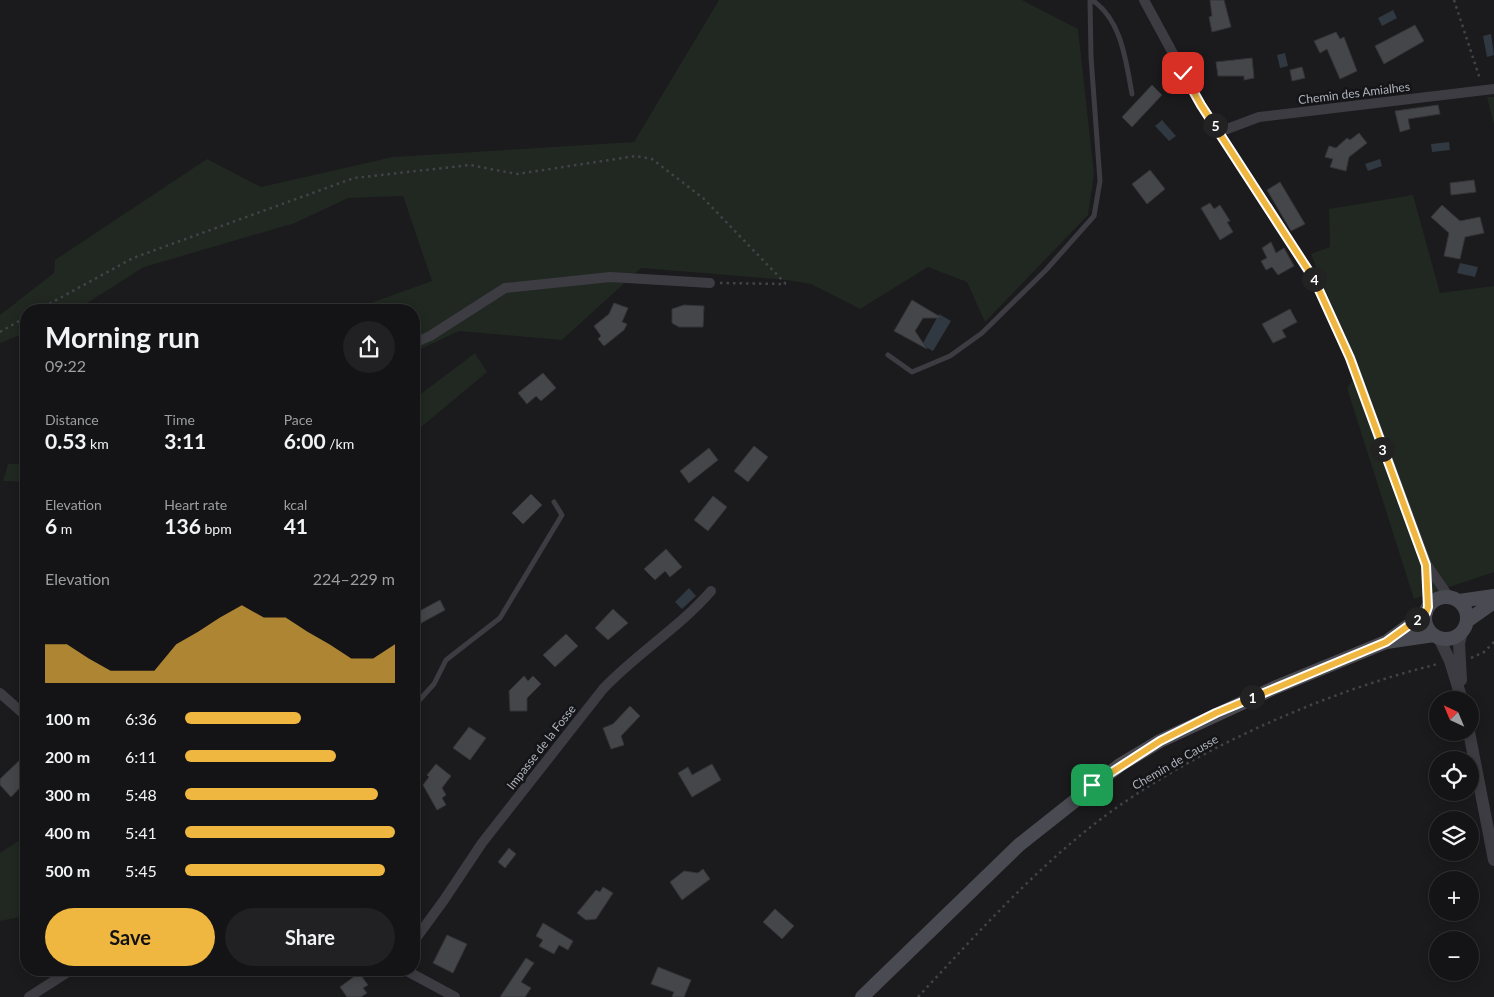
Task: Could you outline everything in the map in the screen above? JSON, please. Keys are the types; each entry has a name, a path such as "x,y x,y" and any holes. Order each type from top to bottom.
{"main road":[{"path":"862,997 1019,845 1120,765 1160,741 1216,713 1386,642 1427,610 1439,598 1454,599 1494,596"},
{"path":"1454,599 1466,610 1464,627"},
{"path":"1386,642 1437,636 1451,638 1494,602"},
{"path":"1427,610 1425,619 1430,631 1437,636"}],"street":[{"path":"1144,0 1197,97 1314,279 1327,304 1350,358 1426,565 1427,610"},
{"name":"Chemin des Amialhes","path":"1219,132 1259,117 1489,89"},
{"path":"420,340 430,336 505,288 610,277 710,283"},
{"path":"1426,565 1454,599"},
{"name":"Impasse de la Fosse","path":"420,933 440,907 482,843 603,689 621,670 690,615 711,591"},
{"path":"1462,691 1459,644 1464,627"},
{"path":"1437,636 1450,661 1460,691"},
{"path":"0,693 20,711"},
{"path":"1471,741 1494,860"},
{"path":"29,997 62,976"},
{"path":"416,976 455,997"}],"lane":[{"path":"1091,0 1109,17 1123,46 1132,94"},
{"path":"888,355 912,372 950,356 982,333 1046,270 1094,216 1100,180 1091,57 1091,0"},
{"path":"420,699 434,684 446,660 500,618 562,516 554,502"}],"path":[{"path":"1454,0 1489,89"},
{"path":"49,304 133,258 354,178 470,165 517,174 636,156 652,159 703,198 786,284 710,283"},
{"path":"0,332 20,320"},
{"path":"1465,658 1480,655 1494,642"},
{"name":"Chemin de Causse","path":"918,997 1038,872 1096,823 1135,794 1197,757 1275,721 1388,678 1446,662"}],"shaded area":[{"path":"719,0 1022,0 1078,29 1094,174 1088,215 985,322 967,282 928,267 860,309 811,284 787,280 641,268 562,340 459,331 420,349 420,304 368,304 432,281 403,196 348,198 295,223 144,267 85,304 20,304 20,335 0,343 0,315 54,273 55,260 207,159 261,187 393,157 634,142"},
{"path":"1393,10 1397,18 1382,26 1378,18"},
{"path":"1491,34 1494,55 1487,57 1483,36"},
{"path":"1285,53 1288,66 1280,68 1277,55"},
{"path":"1487,97 1494,97 1494,125"},
{"path":"1162,120 1176,136 1169,141 1155,126"},
{"path":"1449,142 1450,150 1432,152 1431,144"},
{"path":"1380,159 1382,166 1368,171 1365,164"},
{"path":"1413,195 1440,293 1494,286 1494,572 1414,599 1347,388 1358,373 1311,254 1330,247 1329,209"},
{"path":"1460,263 1478,267 1475,277 1457,273"},
{"path":"939,314 951,321 933,351 922,345"},
{"path":"475,353 487,372 420,428 420,394"},
{"path":"8,464 20,464 20,482 3,481"},
{"path":"689,588 696,596 682,609 675,602"},
{"path":"20,840 20,917 0,921 0,853"}],"building":[{"path":"1210,0 1224,0 1231,27 1212,32 1209,17 1212,16"},
{"path":"1415,25 1424,41 1384,64 1375,46"},
{"path":"1336,32 1340,39 1344,37 1357,71 1340,79 1327,49 1320,53 1314,41"},
{"path":"1252,58 1254,78 1244,80 1244,76 1218,76 1216,62"},
{"path":"1302,67 1305,78 1292,81 1290,70"},
{"path":"1152,85 1162,95 1132,127 1122,117"},
{"path":"1438,105 1440,114 1408,119 1410,129 1400,132 1395,111"},
{"path":"1359,133 1367,143 1349,157 1346,171 1330,167 1333,159 1325,157 1329,146 1336,148 1347,138 1350,140"},
{"path":"1150,170 1165,189 1147,204 1132,184"},
{"path":"1474,180 1476,192 1451,195 1450,183"},
{"path":"1280,182 1305,224 1291,231 1267,190"},
{"path":"1210,203 1214,209 1220,205 1230,221 1227,222 1233,232 1220,240 1201,208"},
{"path":"1442,205 1460,221 1480,217 1484,233 1465,237 1460,259 1444,256 1449,233 1431,217"},
{"path":"1271,242 1276,253 1284,248 1294,266 1278,275 1272,267 1266,270 1261,261 1267,258 1262,248"},
{"path":"912,300 942,318 923,318 915,331 927,349 894,331"},
{"path":"614,303 628,308 622,322 627,324 624,330 604,346 598,339 601,336 594,326 609,314"},
{"path":"684,305 704,306 703,327 679,327 672,323 672,309"},
{"path":"1290,309 1297,322 1282,330 1286,337 1273,343 1262,324"},
{"path":"543,373 556,388 541,401 536,396 527,404 518,393"},
{"path":"754,446 768,457 748,482 734,471"},
{"path":"709,448 718,460 689,483 680,471"},
{"path":"531,494 542,505 523,524 512,513"},
{"path":"713,496 727,507 708,531 694,520"},
{"path":"666,549 682,567 670,577 665,571 655,580 644,569"},
{"path":"440,600 445,610 420,624 420,611"},
{"path":"613,609 628,623 608,640 595,628"},
{"path":"566,634 578,646 555,667 543,655"},
{"path":"524,676 528,681 533,676 541,684 527,698 527,711 510,711 509,691"},
{"path":"630,706 640,716 621,736 624,745 611,749 603,728 613,724"},
{"path":"469,727 486,738 470,760 453,748"},
{"path":"20,760 20,787 11,797 0,785 0,779"},
{"path":"436,764 451,776 442,788 446,795 442,798 446,805 437,810 423,785 429,777 427,775"},
{"path":"712,764 721,780 692,797 678,773 688,767 692,775"},
{"path":"509,848 516,854 505,868 498,862"},
{"path":"703,869 710,879 682,900 670,882 684,871 698,873"},
{"path":"603,887 613,893 596,919 586,920 577,913 596,890 600,892"},
{"path":"775,909 794,926 782,939 763,922"},
{"path":"543,923 573,941 568,950 559,945 554,954 539,946 543,940 536,936"},
{"path":"447,935 467,944 453,973 433,963"},
{"path":"526,958 534,963 521,982 531,988 525,997 500,997"},
{"path":"658,967 691,980 684,997 672,997 674,992 651,984"},
{"path":"355,976 361,976 368,985 363,988 367,993 361,997 347,997 340,987"}],"route":[{"path":"1092,785 1120,765 1160,741 1216,713 1386,642 1426,613 1428,607 1426,565 1350,358 1327,304 1314,279 1201,105 1183,73"}]}
